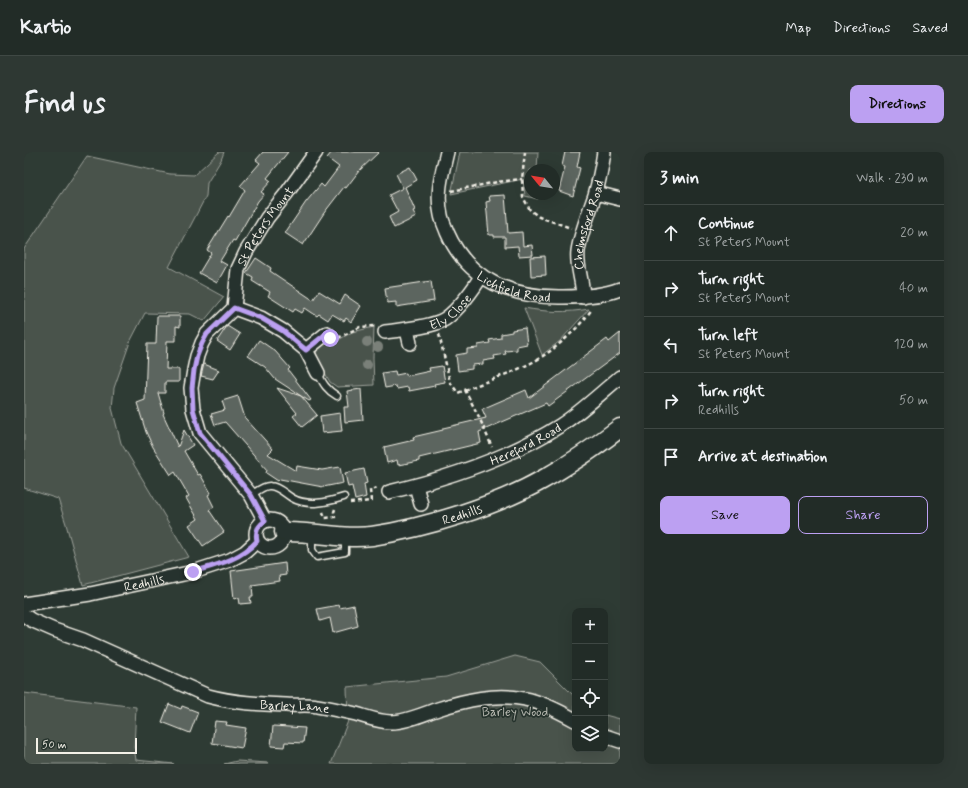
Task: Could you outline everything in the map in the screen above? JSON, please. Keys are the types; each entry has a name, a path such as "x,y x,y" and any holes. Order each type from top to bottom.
{"street":[{"name":"St Peters Mount","path":"234,308 238,268 246,252 267,218 316,152"},
{"name":"Lichfield Road","path":"447,152 439,193 441,216 451,241 460,256 481,276 500,287 520,294 544,298 589,296 620,289"},
{"name":"Chelmsford Road","path":"589,296 583,287 579,269 578,253 583,231 596,193 604,152"},
{"path":"596,193 620,199"},
{"name":"Ely Close","path":"385,332 407,330 445,319 477,284 481,276"},
{"path":"265,521 251,495 200,433 193,409 192,382 197,356 207,334 234,308 261,318 283,331 306,350 318,373"},
{"path":"407,330 410,343"},
{"path":"306,350 327,333"},
{"name":"Hereford Road","path":"389,492 416,486 466,470 523,446 562,424 620,377"},
{"name":"Redhills","path":"284,532 344,537 372,536 424,525 469,512 541,481 572,462 620,428"},
{"path":"416,486 421,504"},
{"path":"265,521 275,521 282,527 284,532 282,543 272,549 261,546 257,541 257,529 260,524 265,521"},
{"name":"Redhills","path":"24,604 97,592 193,572 230,560 245,552 257,541"},
{"name":"Barley Lane","path":"24,615 31,620 83,640 208,696 227,702 315,706 391,722 404,720 476,699 508,697 536,702 553,708 572,718"},
{"path":"608,737 620,741"}],"lane":[{"path":"318,373 324,386 329,392 337,396"},
{"path":"251,495 268,485 275,486 293,499 306,502 332,501 344,497"}],"path":[{"path":"525,152 522,179 523,197 530,210 539,217 583,231"},
{"path":"439,193 522,179"},
{"path":"436,322 450,382 458,393 533,362 546,353 564,339 592,309 589,296"},
{"path":"327,333 330,338 335,339 360,328 372,326"},
{"path":"465,390 497,458"}],"green space":[{"path":"219,152 224,152 221,160 207,183 206,196 169,267 224,297 204,321 190,314 145,313 130,342 114,388 112,408 121,443 189,557 83,585 58,499 24,488 24,249 87,156 170,174 194,175"},
{"path":"460,152 538,152 537,164 524,164 524,188 523,179 451,194"},
{"path":"524,308 556,312 589,309 560,341 542,355"},
{"path":"374,327 374,385 337,387 330,382 317,359 316,350 328,339 335,342 352,332"},
{"name":"Barley Wood","path":"515,656 540,662 572,694 572,752 608,752 608,716 620,719 620,764 331,764 348,721 347,687 446,677"},
{"path":"24,693 136,707 134,747 136,760 174,764 24,764"},
{"path":"237,761 268,763 268,764 224,764"}],"building":[{"path":"263,152 288,152 267,178 271,181 261,192 264,194 258,201 235,241 233,240 220,261 227,265 217,283 199,273 211,253 207,250 245,190 240,186 260,163 256,160"},
{"path":"332,152 379,152 359,171 346,188 344,187 324,213 303,245 285,233 306,202 321,184 324,187 339,167 327,158"},
{"path":"565,152 580,152 577,167 580,168 573,196 560,191 565,167 562,166"},
{"path":"410,167 417,180 405,187 415,210 413,211 416,217 394,228 389,217 398,212 389,195 403,188 396,174"},
{"path":"505,195 508,233 522,232 523,246 532,245 533,255 519,256 518,246 505,247 505,237 494,237 494,235 489,235 486,202 490,201 489,196"},
{"path":"545,256 546,275 531,276 530,257"},
{"path":"256,258 271,268 270,271 313,300 319,291 340,304 345,295 361,306 351,322 346,318 344,321 332,314 328,320 319,314 317,316 305,308 302,313 295,309 293,312 268,296 270,292 252,281 253,277 246,273"},
{"path":"431,281 434,301 396,307 396,302 387,303 385,288"},
{"path":"157,316 180,316 180,327 176,326 176,341 167,341 166,369 179,369 179,382 165,382 165,393 158,393 164,413 163,414 178,447 184,430 193,445 184,451 198,475 200,474 211,493 208,495 214,507 209,510 224,532 203,546 189,525 198,519 186,498 189,496 175,472 171,475 153,447 146,432 137,403 145,400 147,344 156,344"},
{"path":"227,326 240,334 230,350 217,341"},
{"path":"525,328 527,344 517,346 517,350 505,351 506,354 494,356 495,359 483,361 483,364 472,365 472,369 458,371 456,355 467,353 467,349 478,348 478,345 490,343 489,340 501,338 501,334 512,332 512,330"},
{"path":"620,333 620,353 548,406 546,403 479,432 481,443 419,458 419,461 398,465 397,460 387,463 384,447 414,440 413,437 443,430 443,428 486,418 482,409 526,390 529,398 607,339 609,342"},
{"path":"259,340 275,351 290,368 288,370 311,400 309,401 275,379 265,367 248,356"},
{"path":"204,364 219,370 213,379 201,376"},
{"path":"442,366 445,382 434,384 435,386 409,391 408,387 397,389 396,386 385,388 382,373 395,371 396,375 406,373 407,376 430,371 429,368"},
{"path":"277,388 301,396 317,415 302,427 293,416 297,413"},
{"path":"361,389 363,420 345,422 344,407 349,407 347,391"},
{"path":"238,396 245,418 273,449 268,454 296,471 297,466 322,470 340,467 343,483 323,487 280,479 278,481 266,473 267,470 225,422 215,425 211,414 225,410 222,401"},
{"path":"340,413 342,431 322,433 320,416"},
{"path":"364,469 367,483 364,484 366,497 355,500 352,486 348,487 345,473"},
{"path":"285,563 286,575 279,576 280,581 252,585 253,597 250,597 251,603 240,604 239,598 234,599 231,571"},
{"path":"339,605 340,608 354,605 358,626 333,633 330,618 320,621 317,609"},
{"path":"169,704 181,709 182,706 198,712 190,733 162,722"},
{"path":"215,721 227,722 226,725 246,728 242,748 212,743"},
{"path":"273,726 305,728 303,743 285,742 284,747 271,746"}],"route":[{"path":"193,572 230,560 251,548 257,541 257,529 260,524 265,521 251,495 200,433 193,409 192,388 197,356 207,334 234,308 261,318 283,331 306,350 327,333 330,338"}]}
